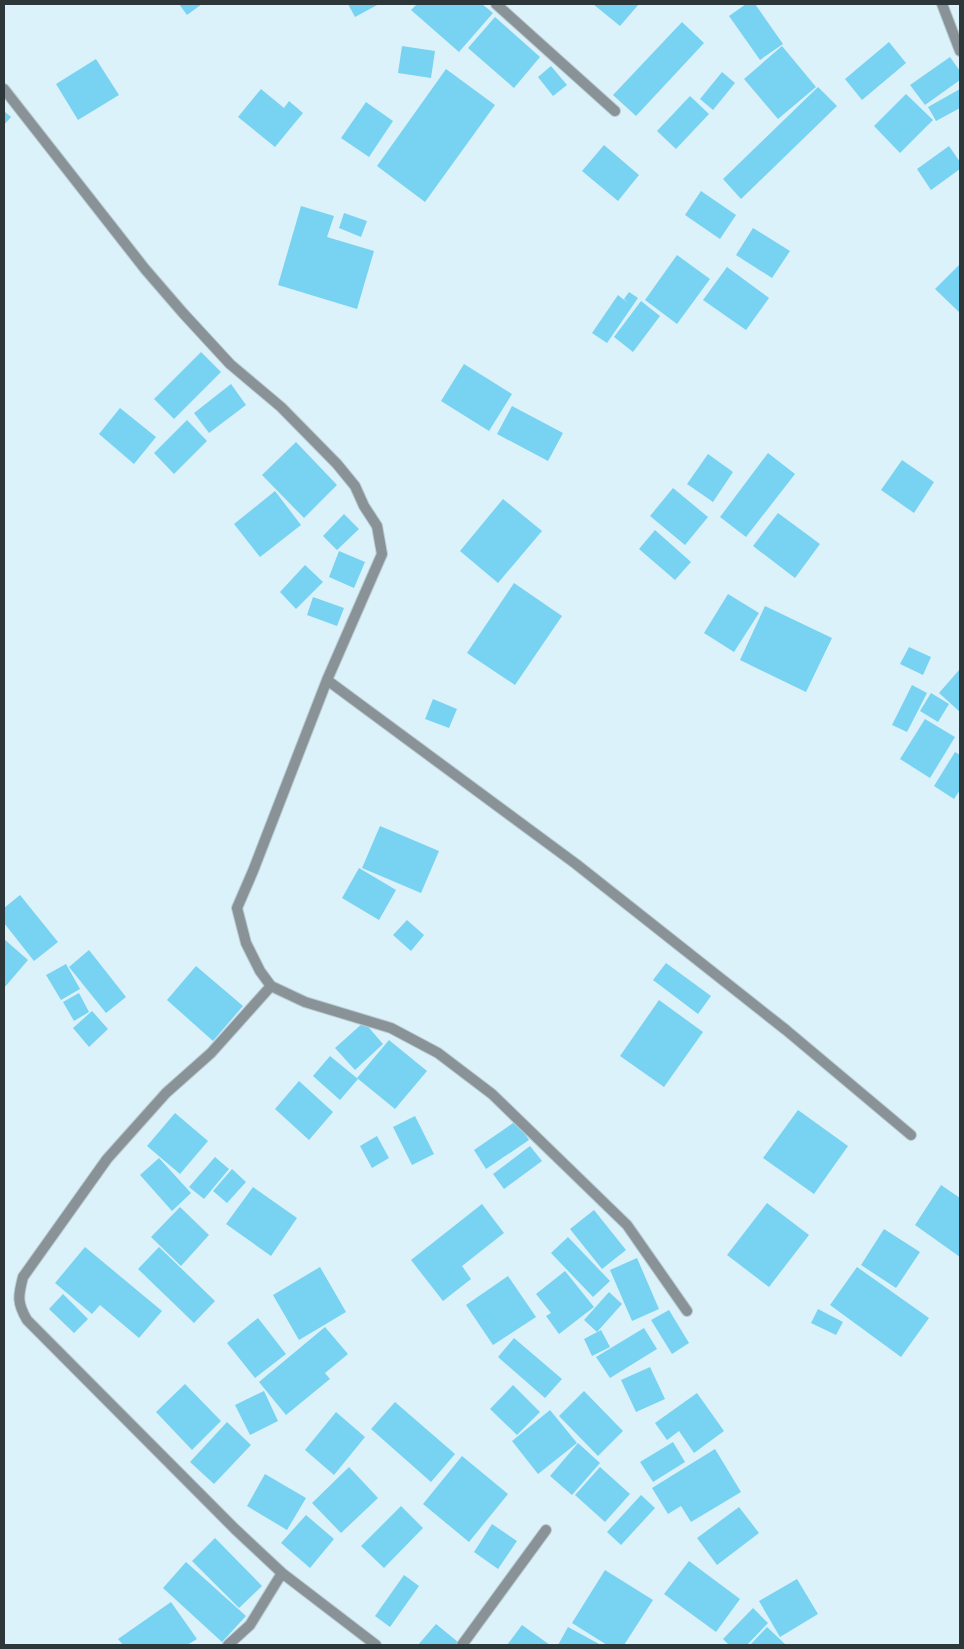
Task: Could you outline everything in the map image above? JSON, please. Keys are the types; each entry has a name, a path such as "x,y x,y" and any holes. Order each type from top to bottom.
{"street":[{"path":"496,4 615,110"},
{"path":"942,4 960,51"},
{"path":"4,89 145,269 183,314 230,364 281,407 337,464 355,486 364,506 378,526 382,554 327,680 253,871 236,908 246,943 260,970 271,986 305,1002 391,1028 438,1053 492,1094 627,1225 687,1311"},
{"path":"327,680 576,864 786,1030 911,1135"},
{"path":"271,986 211,1053 166,1093 107,1159 23,1277 18,1295 20,1308 27,1320 235,1529 282,1573 376,1645"},
{"path":"462,1645 546,1530"},
{"path":"228,1645 250,1625 282,1573"}],"building":[{"path":"179,4 202,4 187,15"},
{"path":"348,4 379,4 355,17"},
{"path":"417,4 482,4 493,13 459,52 411,10"},
{"path":"593,4 639,4 620,26"},
{"path":"746,4 755,4 783,44 760,60 729,16"},
{"path":"495,17 540,57 514,88 468,48"},
{"path":"682,22 704,43 636,116 613,95"},
{"path":"889,42 906,63 862,100 845,79"},
{"path":"402,46 435,51 431,78 398,73"},
{"path":"782,46 816,87 778,119 744,79"},
{"path":"950,57 960,71 960,80 925,105 910,85"},
{"path":"96,59 119,95 78,120 56,84"},
{"path":"551,66 567,85 553,96 538,77"},
{"path":"446,69 495,105 425,202 377,166"},
{"path":"722,72 735,83 713,110 700,99"},
{"path":"818,87 837,106 741,199 723,179"},
{"path":"261,89 284,108 289,101 303,113 275,147 238,117"},
{"path":"960,89 960,108 936,121 928,107"},
{"path":"906,94 933,120 900,153 874,126"},
{"path":"690,96 709,114 676,149 657,131"},
{"path":"366,102 393,121 369,157 341,138"},
{"path":"4,111 11,117 4,125"},
{"path":"604,145 639,175 618,201 582,171"},
{"path":"949,146 960,162 960,169 931,190 917,169"},
{"path":"701,191 736,215 720,239 685,215"},
{"path":"301,206 334,216 327,237 374,251 357,309 278,285"},
{"path":"344,213 367,221 361,237 339,228"},
{"path":"753,228 790,251 772,278 736,255"},
{"path":"677,255 710,279 677,324 645,300"},
{"path":"960,264 960,313 935,289"},
{"path":"727,267 769,298 746,330 703,300"},
{"path":"629,292 638,298 607,343 592,333 618,295 628,303 624,299"},
{"path":"641,301 660,316 633,352 614,337"},
{"path":"201,352 221,372 174,419 154,399"},
{"path":"464,364 512,394 489,431 441,401"},
{"path":"231,384 246,405 209,433 194,413"},
{"path":"512,406 563,433 548,461 497,434"},
{"path":"120,408 156,437 134,464 99,434"},
{"path":"187,420 207,441 174,474 154,453"},
{"path":"296,442 337,485 304,518 262,475"},
{"path":"768,453 795,474 746,537 720,517"},
{"path":"708,454 733,472 713,502 687,484"},
{"path":"902,460 934,482 914,513 881,490"},
{"path":"673,488 708,517 685,545 650,516"},
{"path":"275,491 301,525 260,557 234,524"},
{"path":"503,499 542,531 498,583 460,551"},
{"path":"778,513 820,544 795,578 753,546"},
{"path":"344,514 359,529 337,550 323,536"},
{"path":"655,530 691,562 675,580 639,549"},
{"path":"339,551 365,562 354,588 329,577"},
{"path":"305,565 323,582 296,609 280,592"},
{"path":"514,583 562,616 515,685 467,653"},
{"path":"728,594 759,613 734,652 704,633"},
{"path":"313,597 344,608 337,626 307,615"},
{"path":"765,606 832,638 806,692 740,660"},
{"path":"909,647 931,657 923,675 900,664"},
{"path":"960,669 960,712 939,693"},
{"path":"912,685 927,693 907,732 892,725"},
{"path":"931,693 949,704 938,722 920,711"},
{"path":"433,699 457,709 449,728 425,719"},
{"path":"925,719 955,737 930,778 900,759"},
{"path":"955,752 960,755 960,790 954,799 934,786"},
{"path":"380,826 439,851 421,893 362,868"},
{"path":"359,868 396,890 379,920 342,898"},
{"path":"20,895 58,942 34,961 4,923 4,908"},
{"path":"407,920 424,935 411,951 393,935"},
{"path":"4,939 28,960 4,988"},
{"path":"89,950 126,997 106,1013 69,967"},
{"path":"666,963 711,996 698,1014 653,980"},
{"path":"66,964 80,989 61,1000 46,975"},
{"path":"196,966 243,1006 213,1041 167,1000"},
{"path":"79,993 89,1012 74,1021 63,1002"},
{"path":"659,1000 703,1032 664,1087 620,1056"},
{"path":"92,1011 108,1029 89,1047 73,1028"},
{"path":"364,1022 383,1044 355,1070 335,1048"},
{"path":"389,1040 427,1071 395,1109 357,1078"},
{"path":"330,1056 358,1079 340,1100 313,1076"},
{"path":"299,1081 333,1112 309,1140 275,1109"},
{"path":"798,1110 848,1146 814,1194 763,1158"},
{"path":"175,1113 208,1141 180,1174 147,1146"},
{"path":"415,1116 434,1154 412,1165 393,1127"},
{"path":"516,1121 529,1140 486,1169 474,1150"},
{"path":"377,1136 389,1158 372,1168 360,1146"},
{"path":"530,1146 542,1161 504,1189 493,1174"},
{"path":"215,1157 229,1169 204,1199 189,1187"},
{"path":"159,1158 191,1193 172,1211 140,1175"},
{"path":"232,1169 246,1182 227,1203 213,1191"},
{"path":"941,1185 960,1198 960,1257 915,1225"},
{"path":"253,1187 297,1218 271,1256 226,1224"},
{"path":"767,1203 809,1235 769,1287 727,1255"},
{"path":"482,1204 504,1233 462,1266 471,1279 443,1301 411,1260"},
{"path":"180,1207 209,1235 181,1266 151,1237"},
{"path":"594,1210 626,1250 602,1269 570,1229"},
{"path":"884,1229 920,1252 896,1288 861,1265"},
{"path":"568,1237 610,1281 593,1297 551,1253"},
{"path":"85,1247 162,1311 139,1338 100,1305 92,1314 55,1283"},
{"path":"159,1247 215,1301 194,1323 138,1269"},
{"path":"637,1258 659,1309 632,1321 610,1270"},
{"path":"320,1267 346,1312 299,1340 273,1295"},
{"path":"857,1267 929,1318 901,1357 830,1305"},
{"path":"565,1271 594,1307 559,1334 546,1316 551,1313 536,1294"},
{"path":"508,1276 536,1317 493,1345 466,1305"},
{"path":"609,1292 622,1304 597,1332 584,1320"},
{"path":"63,1294 88,1319 74,1333 49,1309"},
{"path":"818,1309 843,1322 836,1335 811,1323"},
{"path":"669,1310 689,1343 672,1354 651,1320"},
{"path":"258,1318 286,1354 255,1378 227,1343"},
{"path":"325,1327 348,1354 325,1373 330,1379 286,1415 259,1382"},
{"path":"644,1328 657,1349 610,1378 596,1357"},
{"path":"601,1330 610,1347 592,1356 584,1339"},
{"path":"514,1338 562,1379 545,1398 498,1357"},
{"path":"650,1367 665,1399 636,1412 621,1380"},
{"path":"185,1384 221,1421 192,1450 156,1412"},
{"path":"513,1385 540,1412 517,1435 490,1409"},
{"path":"264,1391 278,1421 250,1435 235,1405"},
{"path":"584,1391 623,1431 598,1456 559,1416"},
{"path":"697,1393 724,1431 694,1453 679,1431 667,1440 655,1423"},
{"path":"395,1402 455,1454 431,1482 371,1429"},
{"path":"550,1410 577,1443 538,1474 512,1441"},
{"path":"336,1412 365,1437 334,1475 305,1450"},
{"path":"227,1422 251,1445 214,1484 190,1462"},
{"path":"673,1442 685,1462 653,1482 640,1462"},
{"path":"578,1443 600,1463 572,1495 550,1476"},
{"path":"715,1449 741,1492 691,1522 681,1506 668,1514 652,1488"},
{"path":"462,1456 508,1494 469,1542 423,1504"},
{"path":"349,1467 378,1498 341,1533 312,1503"},
{"path":"600,1467 630,1494 605,1522 575,1495"},
{"path":"265,1474 306,1498 287,1530 247,1506"},
{"path":"641,1495 655,1508 621,1545 607,1532"},
{"path":"401,1506 423,1528 384,1568 361,1546"},
{"path":"739,1507 759,1533 717,1565 697,1538"},
{"path":"306,1515 334,1539 310,1568 281,1543"},
{"path":"492,1524 517,1541 498,1569 474,1552"},
{"path":"215,1538 262,1586 239,1608 192,1561"},
{"path":"689,1561 740,1599 716,1632 664,1594"},
{"path":"186,1562 246,1616 222,1642 163,1588"},
{"path":"605,1570 653,1600 624,1645 607,1645 572,1623"},
{"path":"404,1575 419,1586 390,1627 375,1616"},
{"path":"797,1579 818,1614 780,1637 759,1601"},
{"path":"171,1602 197,1639 187,1645 123,1645 118,1639"},
{"path":"753,1608 768,1623 747,1645 729,1645 723,1639"},
{"path":"436,1624 458,1642 456,1645 418,1645"},
{"path":"522,1625 550,1645 507,1645"},
{"path":"568,1627 601,1645 558,1645"},
{"path":"767,1627 786,1645 750,1645"}]}
